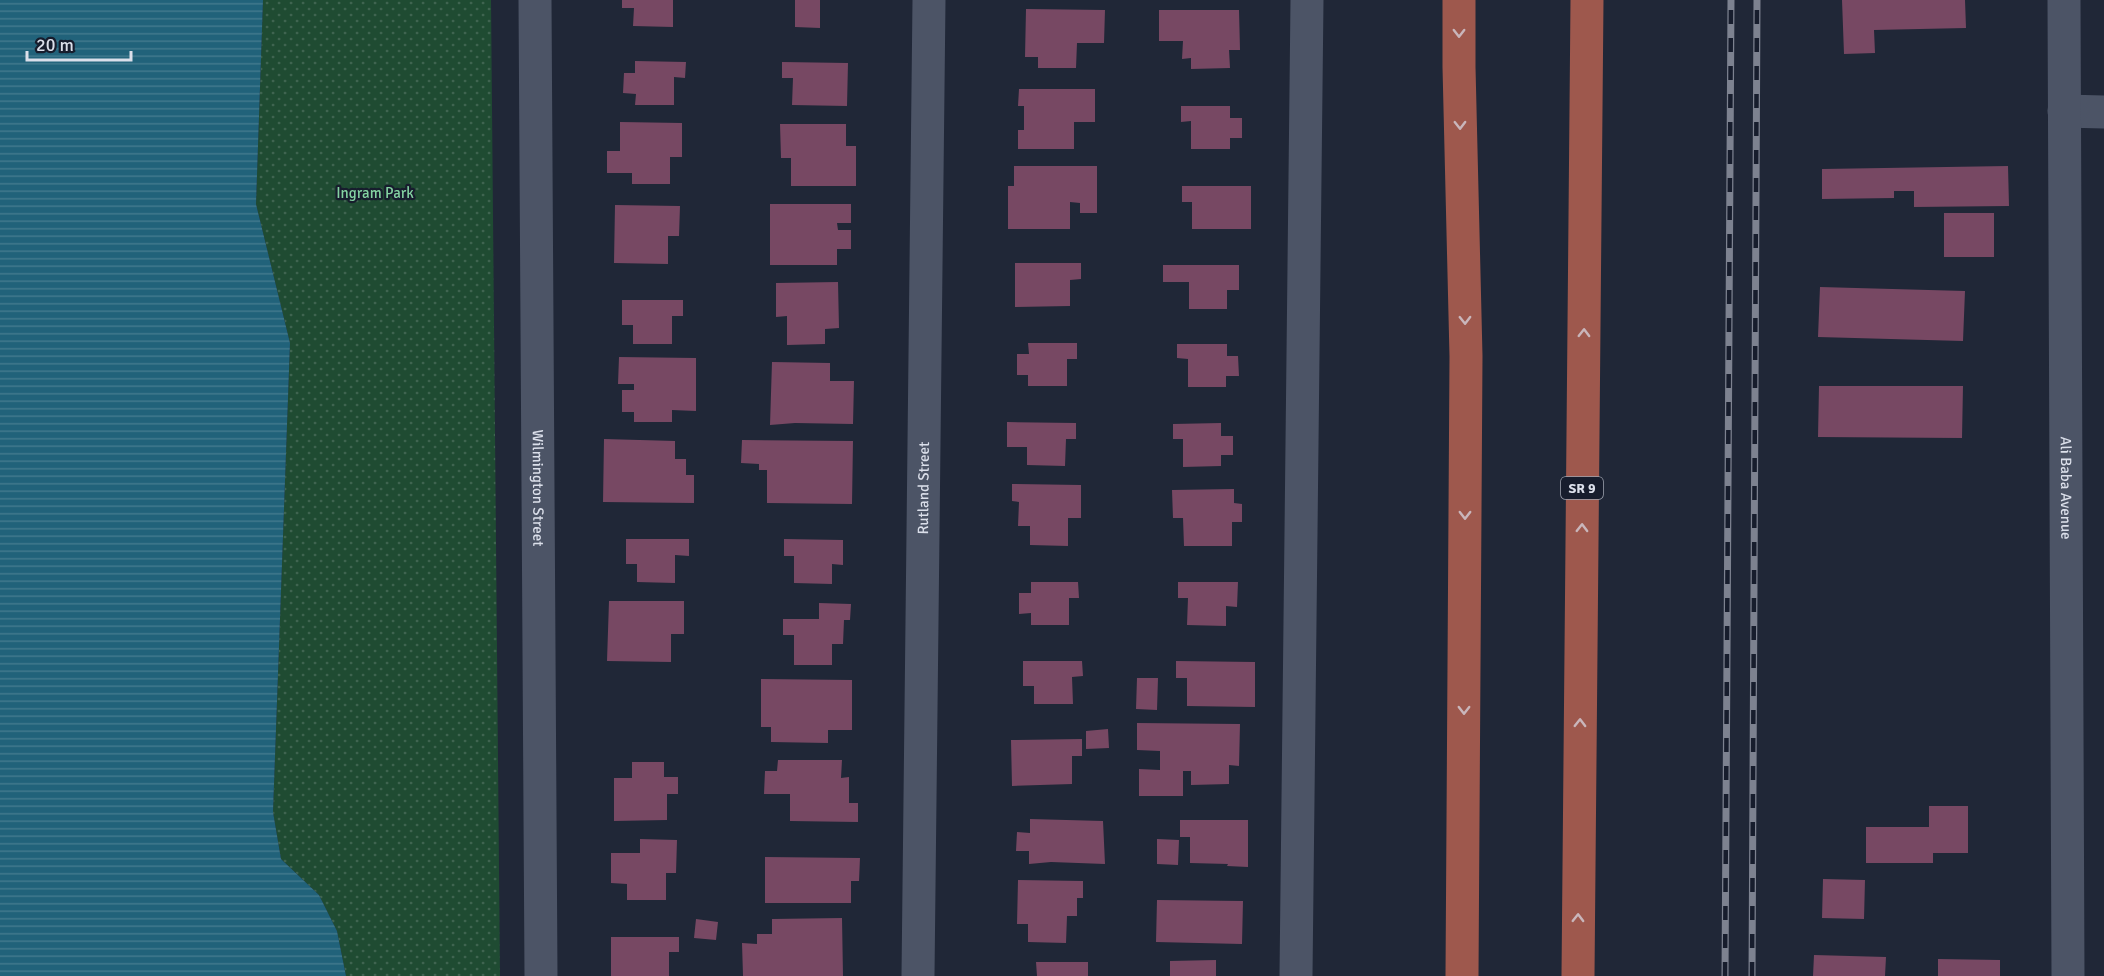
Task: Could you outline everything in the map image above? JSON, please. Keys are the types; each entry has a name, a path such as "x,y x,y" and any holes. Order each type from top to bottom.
{"main road":[{"path":"1459,0 1466,356 1462,976"},
{"name":"SR 9","path":"1578,976 1587,0"}],"street":[{"name":"Wilmington Street","path":"535,0 541,976"},
{"name":"Rutland Street","path":"918,976 929,0"},
{"path":"1296,976 1307,0"},
{"name":"Ali Baba Avenue","path":"2064,0 2068,976"},
{"path":"2064,111 2104,112"}],"green space":[{"name":"Ingram Park","path":"263,0 491,0 500,976 346,976 337,931 319,895 281,859 273,812 290,343 256,204"}],"water":[{"path":"0,0 263,0 256,204 290,343 273,812 281,859 319,895 337,931 346,976 0,976"}],"building":[{"path":"622,0 673,0 673,27 633,26 634,8 622,8"},
{"path":"795,0 820,0 820,28 795,27"},
{"path":"1842,0 1965,0 1966,28 1874,30 1875,53 1844,54"},
{"path":"1026,9 1105,10 1104,43 1077,43 1076,68 1038,68 1038,57 1025,57"},
{"path":"1159,10 1239,10 1240,50 1229,50 1230,68 1191,69 1191,58 1182,59 1183,41 1159,41"},
{"path":"635,61 686,62 685,78 674,77 674,105 635,105 636,94 623,93 624,73 635,73"},
{"path":"782,62 848,63 847,106 792,105 793,78 782,78"},
{"path":"1019,89 1095,89 1095,122 1074,122 1074,149 1018,149 1018,130 1024,130 1024,106 1018,106"},
{"path":"1181,106 1230,106 1230,118 1242,118 1242,138 1230,138 1230,149 1191,149 1191,121 1181,122"},
{"path":"620,122 682,123 682,157 670,157 670,184 632,184 632,173 607,173 607,151 620,151"},
{"path":"780,124 846,124 846,146 856,146 856,186 791,186 791,158 781,158"},
{"path":"1014,166 1097,166 1097,213 1080,213 1080,203 1070,202 1070,229 1008,229 1008,186 1014,186"},
{"path":"2008,166 2009,206 1914,207 1914,191 1894,191 1894,198 1822,199 1822,169"},
{"path":"1182,186 1251,186 1251,229 1192,229 1192,202 1182,202"},
{"path":"770,204 851,204 851,223 837,223 838,230 851,230 851,249 837,249 837,265 770,265"},
{"path":"615,205 680,206 679,236 668,236 668,264 614,263"},
{"path":"1944,213 1994,213 1994,257 1944,257"},
{"path":"1015,263 1081,263 1081,279 1070,280 1070,306 1015,307"},
{"path":"1163,265 1239,265 1239,290 1227,290 1227,309 1189,309 1189,282 1163,282"},
{"path":"838,282 839,328 825,329 825,344 787,345 787,316 776,317 776,283"},
{"path":"1820,287 1965,291 1963,341 1818,337"},
{"path":"622,300 683,300 683,316 672,316 672,344 633,344 633,325 622,325"},
{"path":"1028,343 1077,343 1077,359 1067,359 1067,386 1028,386 1028,375 1017,375 1017,354 1029,354"},
{"path":"1177,344 1227,344 1227,356 1238,356 1239,376 1226,376 1226,387 1188,387 1188,359 1177,358"},
{"path":"619,357 696,358 696,411 672,410 672,422 634,422 634,412 622,412 622,390 634,390 634,384 618,384"},
{"path":"772,362 830,363 830,381 854,381 853,424 770,425"},
{"path":"1819,386 1963,386 1962,438 1818,437"},
{"path":"1007,422 1076,423 1076,439 1066,439 1065,466 1027,465 1027,447 1007,447"},
{"path":"1221,423 1221,436 1233,436 1233,455 1221,455 1221,466 1183,467 1183,439 1173,439 1173,424"},
{"path":"604,439 675,441 675,459 686,459 686,475 694,475 694,503 603,502"},
{"path":"742,440 853,441 852,504 767,503 767,470 759,470 759,464 741,463"},
{"path":"1012,484 1081,485 1081,518 1068,518 1068,546 1030,545 1030,526 1018,526 1019,502 1012,501"},
{"path":"1234,489 1234,503 1242,504 1242,522 1232,522 1232,546 1184,546 1183,518 1173,518 1172,490"},
{"path":"626,539 689,539 689,556 675,555 675,583 637,582 637,564 626,564"},
{"path":"784,539 843,540 843,565 832,564 832,584 794,583 794,556 784,556"},
{"path":"1031,582 1078,582 1079,598 1069,598 1069,625 1031,625 1031,613 1019,614 1019,593 1031,593"},
{"path":"1178,582 1238,582 1237,607 1226,606 1226,626 1187,625 1188,598 1178,598"},
{"path":"609,601 684,601 684,634 671,634 671,662 607,661"},
{"path":"819,603 851,604 850,620 844,620 843,644 832,644 832,665 794,665 794,635 783,635 783,619 819,619"},
{"path":"1023,661 1082,661 1083,676 1072,677 1073,704 1034,704 1034,686 1023,686"},
{"path":"1176,661 1255,662 1255,707 1187,706 1187,678 1176,678"},
{"path":"1137,678 1158,678 1157,710 1136,709"},
{"path":"761,679 852,680 852,730 828,730 828,743 771,742 771,727 761,727"},
{"path":"1137,723 1240,724 1239,766 1229,765 1229,784 1191,785 1191,771 1183,771 1183,796 1139,796 1139,769 1160,770 1160,751 1137,750"},
{"path":"1108,729 1109,748 1086,749 1086,731"},
{"path":"1082,739 1082,756 1072,756 1072,784 1012,786 1011,740"},
{"path":"778,760 842,760 841,778 849,777 849,803 858,803 858,822 790,821 790,794 764,794 765,771 777,771"},
{"path":"632,762 664,762 664,777 678,777 678,794 667,794 667,820 614,821 614,778 632,778"},
{"path":"1929,806 1968,806 1968,853 1933,853 1933,863 1866,863 1866,827 1929,827"},
{"path":"1030,819 1103,821 1105,864 1051,862 1029,864 1029,851 1016,851 1017,832 1030,833"},
{"path":"1180,820 1248,820 1248,867 1190,863 1190,837 1180,837"},
{"path":"640,839 677,840 676,873 666,873 666,900 627,900 627,884 611,883 611,853 640,853"},
{"path":"1157,839 1179,840 1178,865 1157,864"},
{"path":"765,857 860,858 859,881 851,881 851,903 765,903"},
{"path":"1823,879 1865,880 1864,919 1822,918"},
{"path":"1018,880 1083,881 1083,898 1077,898 1077,916 1067,916 1066,943 1028,942 1028,924 1017,924"},
{"path":"1157,900 1243,901 1242,944 1156,942"},
{"path":"842,918 843,976 743,976 742,943 757,944 757,934 772,934 772,919"},
{"path":"696,919 718,922 716,940 694,938"},
{"path":"611,937 679,937 679,952 669,952 669,976 611,976"},
{"path":"1814,955 1886,957 1885,976 1813,976"},
{"path":"1938,959 2000,960 2000,976 1938,976"},
{"path":"1216,960 1216,976 1170,976 1170,961"},
{"path":"1036,962 1088,962 1088,976 1037,976"}],"railway":[{"path":"1725,976 1731,0"},
{"path":"1752,976 1757,0"}]}
